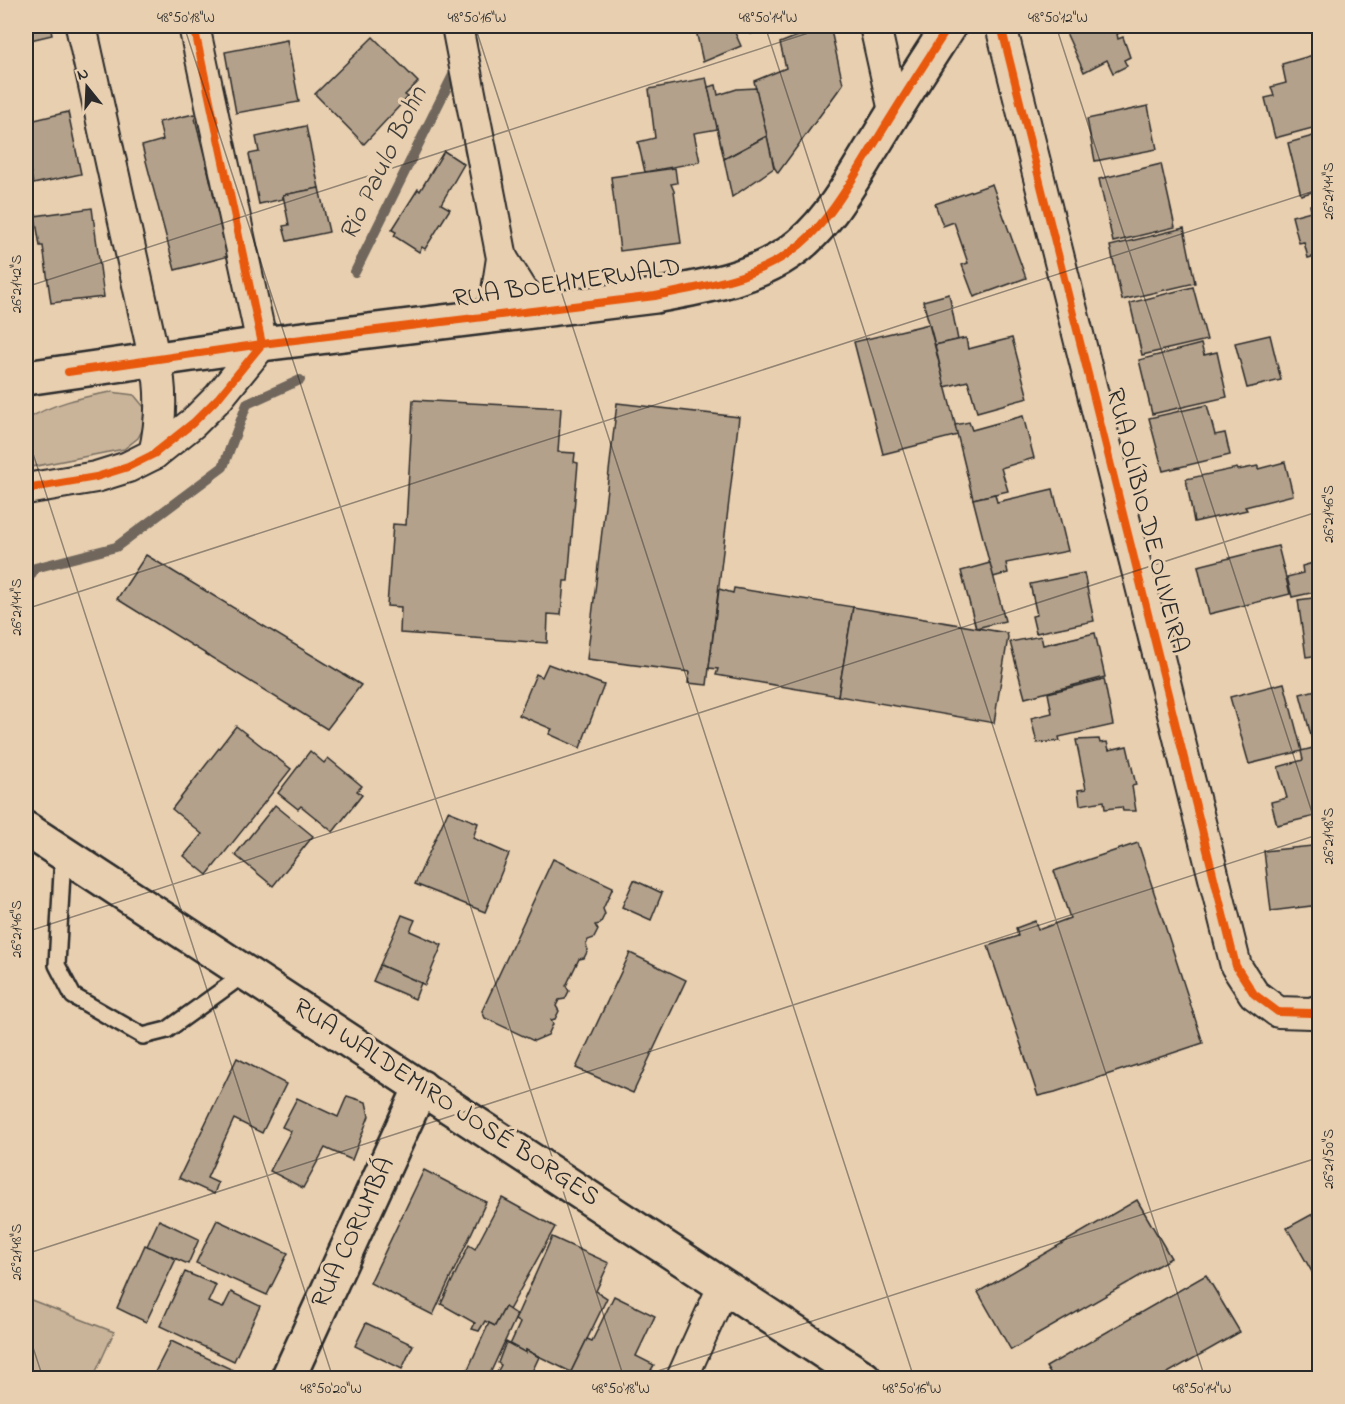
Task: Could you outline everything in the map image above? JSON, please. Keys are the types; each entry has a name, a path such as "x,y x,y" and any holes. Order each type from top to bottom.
{"main road":[{"name":"RUA BOEHMERWALD","path":"26,378 262,344 655,296 710,285 755,271 790,253 817,228 839,200 949,26"},
{"name":"RUA BOEHMERWALD","path":"26,396 68,372"},
{"name":"RUA WALDEMIRO JOSÉ BORGES","path":"26,830 864,1378"},
{"name":"RUA CORUMBÁ","path":"288,1378 421,1087"}],"street":[{"path":"81,26 161,403 160,426 154,454"},
{"path":"26,489 96,477 128,467 154,454 193,423 219,397 262,344 194,26"},
{"path":"457,26 502,258 490,317"},
{"path":"875,26 894,111"},
{"name":"RUA OLÍBIO DE OLIVEIRA","path":"1001,26 1236,966 1254,994 1278,1012 1311,1013 1320,1010"},
{"path":"502,258 522,290 542,310"},
{"path":"682,1378 724,1285"}],"lane":[{"path":"63,854 57,965 73,996 143,1036 166,1030 246,973"}],"shaded area":[{"path":"111,392 134,395 144,407 147,421 138,438 124,449 26,468 26,420 67,402"},
{"path":"26,1298 114,1332 93,1378 26,1378"}],"building":[{"path":"26,26 50,26 52,35 26,41"},
{"path":"123,26 154,26 124,33"},
{"path":"695,26 732,26 741,46 703,62"},
{"path":"747,26 771,26 751,34"},
{"path":"823,26 830,26 843,84 778,173 774,167 754,81 786,68 780,43"},
{"path":"1063,26 1120,26 1122,32 1117,34 1118,39 1123,37 1130,57 1124,60 1127,66 1113,73 1107,60 1084,72"},
{"path":"373,37 418,82 405,95 408,97 364,144 315,94"},
{"path":"287,40 299,102 236,113 225,52"},
{"path":"1320,53 1320,126 1275,138 1265,98 1274,96 1271,87 1286,83 1282,64"},
{"path":"706,78 718,129 694,133 700,162 645,172 638,142 655,138 649,89"},
{"path":"716,85 718,95 737,89 756,88 767,136 724,159 708,87"},
{"path":"1148,106 1157,149 1095,161 1087,119"},
{"path":"68,112 81,174 33,184 26,150 26,122"},
{"path":"194,114 229,256 175,270 142,146 163,140 159,122"},
{"path":"306,126 319,188 283,195 283,199 259,204 249,154 259,152 256,137"},
{"path":"1320,134 1320,190 1301,195 1288,143"},
{"path":"767,136 774,168 732,197 724,159"},
{"path":"444,151 464,164 441,204 450,209 425,249 422,247 419,252 394,236 396,232 392,230 418,189 420,191"},
{"path":"1161,164 1175,227 1113,242 1099,179"},
{"path":"675,168 677,183 671,184 681,243 620,251 611,177"},
{"path":"992,184 1026,278 974,297 962,265 968,263 954,222 943,226 935,204"},
{"path":"319,188 329,232 287,241 283,226 289,225 283,195"},
{"path":"1320,202 1320,255 1308,258 1304,242 1299,243 1292,216 1311,211 1310,205"},
{"path":"92,208 104,297 51,303 43,246 40,246 35,216"},
{"path":"1184,228 1195,283 1122,300 1110,246"},
{"path":"1193,287 1207,340 1142,355 1130,303"},
{"path":"949,294 958,340 935,345 923,301"},
{"path":"929,324 958,435 883,454 854,342"},
{"path":"1270,335 1281,380 1247,388 1235,343"},
{"path":"966,338 968,349 1012,338 1028,398 977,412 968,381 945,387 935,345"},
{"path":"1201,344 1204,355 1217,352 1227,397 1152,414 1139,360"},
{"path":"413,400 561,408 558,452 575,453 574,462 578,463 568,581 564,581 561,615 548,614 547,643 400,633 401,607 387,606 393,524 406,525"},
{"path":"617,403 739,417 707,685 688,683 690,672 587,659"},
{"path":"1207,405 1215,435 1225,433 1230,455 1163,471 1149,418"},
{"path":"1023,416 1034,458 1001,468 1008,491 973,499 955,425 969,422 972,430"},
{"path":"1285,462 1293,495 1245,507 1247,510 1194,522 1186,479 1237,468 1238,470 1258,466 1258,469"},
{"path":"1053,489 1068,551 1006,563 1008,573 993,577 973,499 995,494 997,502"},
{"path":"1278,546 1290,594 1209,614 1198,566"},
{"path":"146,555 361,685 327,729 117,599"},
{"path":"1317,562 1320,571 1320,591 1292,597 1287,577 1303,573 1302,566"},
{"path":"990,563 1005,621 976,628 961,571"},
{"path":"1084,573 1094,621 1036,633 1032,616 1037,615 1030,584"},
{"path":"734,588 853,607 838,696 716,675 718,669 709,668 719,589 733,593"},
{"path":"1320,597 1320,655 1306,657 1298,600"},
{"path":"853,607 1007,633 994,723 838,696"},
{"path":"1095,633 1105,677 1025,698 1010,642 1041,636 1043,645"},
{"path":"548,664 604,685 580,748 549,734 552,729 519,715 536,674 542,677"},
{"path":"1104,679 1113,725 1059,737 1060,741 1037,743 1031,718 1052,713 1048,693"},
{"path":"1284,683 1302,751 1249,764 1230,697"},
{"path":"1320,689 1320,746 1314,747 1300,694"},
{"path":"236,726 291,769 207,875 184,856 202,834 172,809"},
{"path":"1099,739 1100,743 1107,742 1109,750 1127,746 1136,785 1132,786 1136,811 1123,811 1122,807 1105,809 1104,801 1080,805 1078,790 1086,789 1076,740"},
{"path":"1317,747 1320,756 1320,815 1277,825 1271,802 1287,798 1278,767 1303,760 1301,751"},
{"path":"310,751 324,763 328,758 362,786 357,791 362,795 333,832 301,806 298,809 278,793"},
{"path":"275,805 313,836 273,886 235,855"},
{"path":"448,811 478,823 473,838 509,854 485,912 415,884"},
{"path":"1138,843 1203,1043 1038,1096 988,946 1018,936 1016,928 1035,921 1038,930 1070,918 1054,871"},
{"path":"1312,846 1319,905 1271,911 1264,851"},
{"path":"553,859 613,887 603,909 605,914 600,924 595,925 598,930 594,938 588,940 586,945 588,950 584,958 579,959 566,986 569,991 565,999 559,1000 556,1006 559,1011 555,1019 551,1020 553,1024 548,1035 534,1041 485,1018 482,1011"},
{"path":"634,880 662,893 651,920 622,907"},
{"path":"402,915 415,920 410,931 442,945 425,985 380,965"},
{"path":"630,953 686,980 633,1093 576,1068"},
{"path":"380,965 421,983 415,999 373,981"},
{"path":"237,1058 286,1084 262,1133 234,1119 207,1178 218,1183 214,1194 179,1178"},
{"path":"347,1096 366,1102 369,1116 352,1160 325,1148 303,1188 270,1171 291,1131 282,1127 297,1098 338,1117"},
{"path":"424,1170 486,1202 433,1315 370,1283"},
{"path":"502,1198 555,1227 509,1310 505,1307 495,1326 485,1321 479,1331 472,1329 475,1323 441,1304 469,1245 475,1249"},
{"path":"1137,1200 1171,1258 1011,1350 978,1292"},
{"path":"1320,1210 1320,1286 1287,1228"},
{"path":"159,1220 199,1239 188,1264 147,1246"},
{"path":"217,1220 288,1253 267,1295 196,1263"},
{"path":"552,1237 609,1263 596,1291 607,1298 571,1372 526,1350 526,1353 510,1345 520,1323 515,1320"},
{"path":"145,1245 176,1259 146,1322 117,1308"},
{"path":"185,1272 216,1285 208,1302 223,1308 231,1292 260,1306 234,1361 160,1326"},
{"path":"1206,1275 1240,1332 1159,1378 1053,1378 1046,1367"},
{"path":"614,1296 655,1316 636,1356 654,1365 651,1370 655,1372 651,1378 568,1378 587,1339 592,1341"},
{"path":"505,1307 517,1315 488,1378 464,1378 489,1323 495,1326"},
{"path":"366,1323 413,1345 402,1369 355,1346"},
{"path":"171,1341 233,1370 229,1378 152,1378"},
{"path":"506,1342 539,1357 529,1378 494,1378 501,1365 498,1363"}],"waterway":[{"name":"Rio Paulo Bohn","path":"355,272 453,75"},
{"name":"Rio Paulo Bohn","path":"26,583 35,568 116,547 223,467 247,404 300,380"}],"cycle path":[{"path":"26,489 96,477 128,467 154,454 193,423 219,397 262,344 194,26"},
{"path":"68,372 262,344 655,296 724,281 758,270 789,253 803,242 828,215 949,26"},
{"path":"1001,26 1236,966 1254,994 1278,1012 1311,1013 1320,1010"}]}
